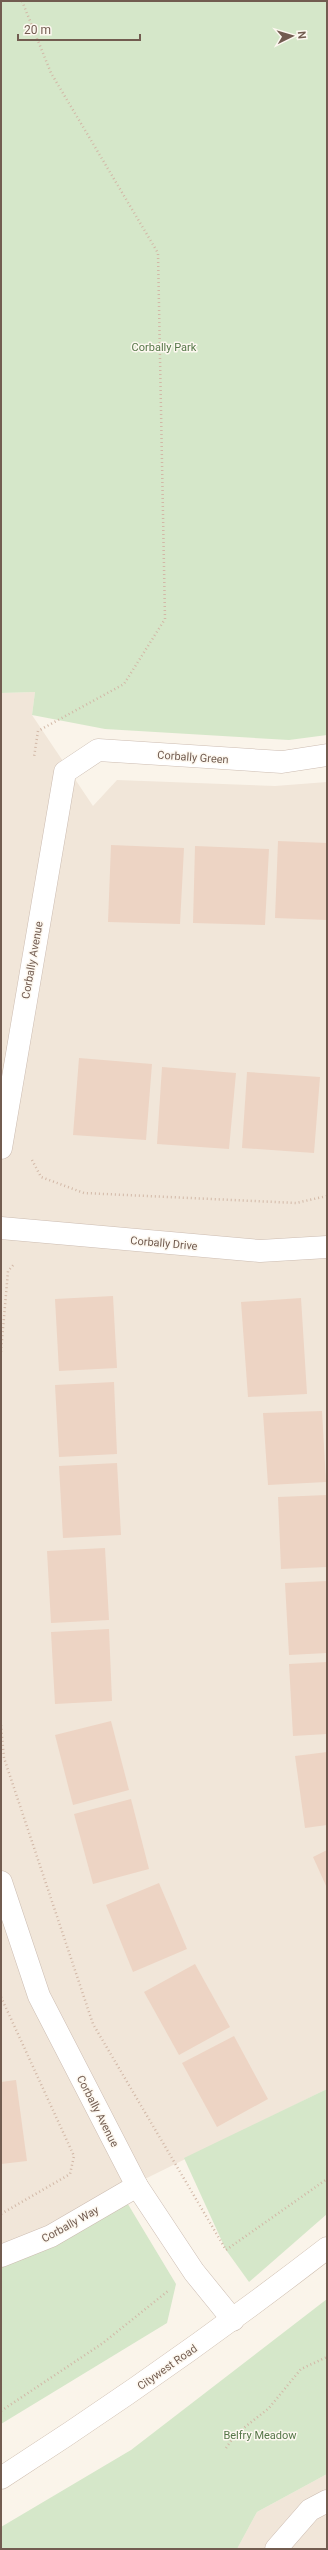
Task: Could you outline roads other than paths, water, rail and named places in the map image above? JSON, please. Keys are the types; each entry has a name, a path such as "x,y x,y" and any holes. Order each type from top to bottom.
{"street":[{"name":"Corbally Green","path":"65,772 98,750 282,762 327,755"},
{"name":"Corbally Avenue","path":"1,1148 65,772"},
{"name":"Corbally Drive","path":"1,1228 260,1251 327,1246"},
{"name":"Corbally Avenue","path":"1,1882 39,1996 137,2186 194,2272 234,2320"},
{"name":"Corbally Way","path":"1,2256 51,2236 137,2186"},
{"name":"Citywest Road","path":"1,2478 72,2432 234,2320 327,2248"},
{"path":"276,2549 310,2510 327,2500"}],"park label":[{"name":"Corbally Park","path":"164,347"},
{"name":"Belfry Meadow","path":"260,2435"}]}
